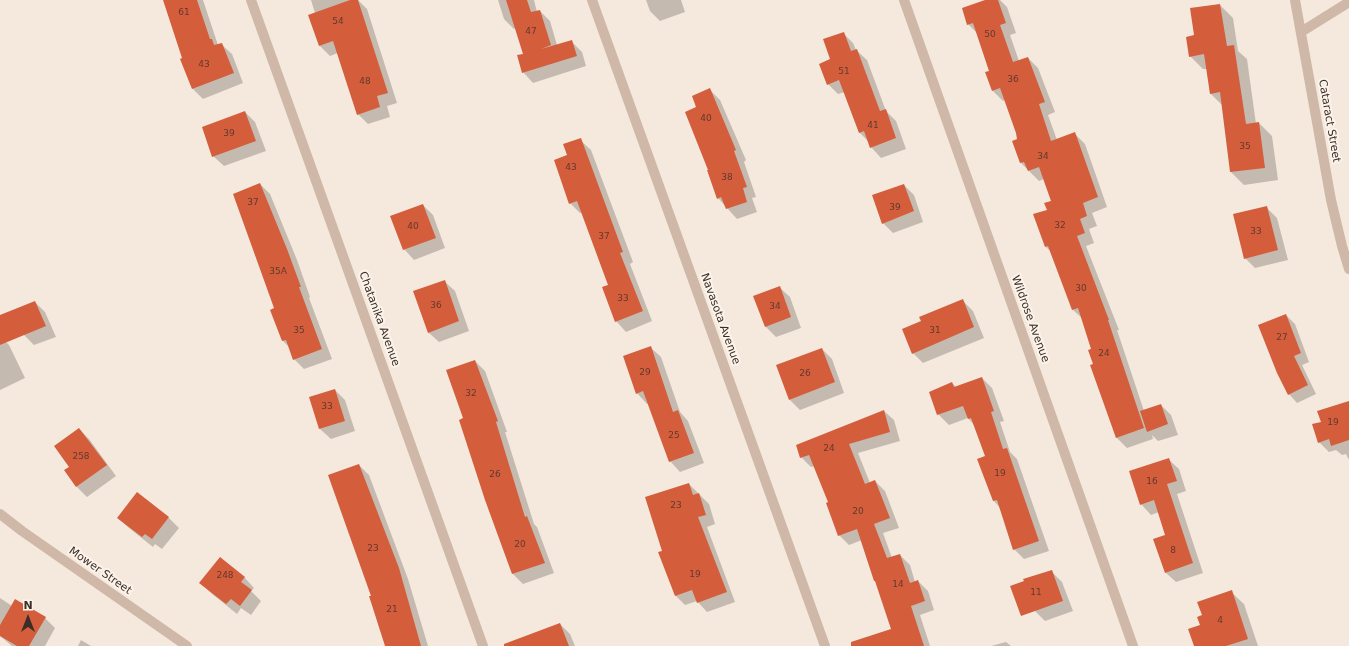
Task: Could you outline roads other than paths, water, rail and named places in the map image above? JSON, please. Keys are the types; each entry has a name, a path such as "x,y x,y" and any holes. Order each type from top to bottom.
{"street":[{"name":"Chatanika Avenue","path":"251,0 483,646"},
{"name":"Navasota Avenue","path":"592,0 826,646"},
{"name":"Wildrose Avenue","path":"904,0 1133,646"},
{"name":"Cataract Street","path":"1295,0 1331,200 1349,269"},
{"path":"1301,32 1349,2"},
{"name":"Mower Street","path":"0,514 22,531 187,646"}]}
